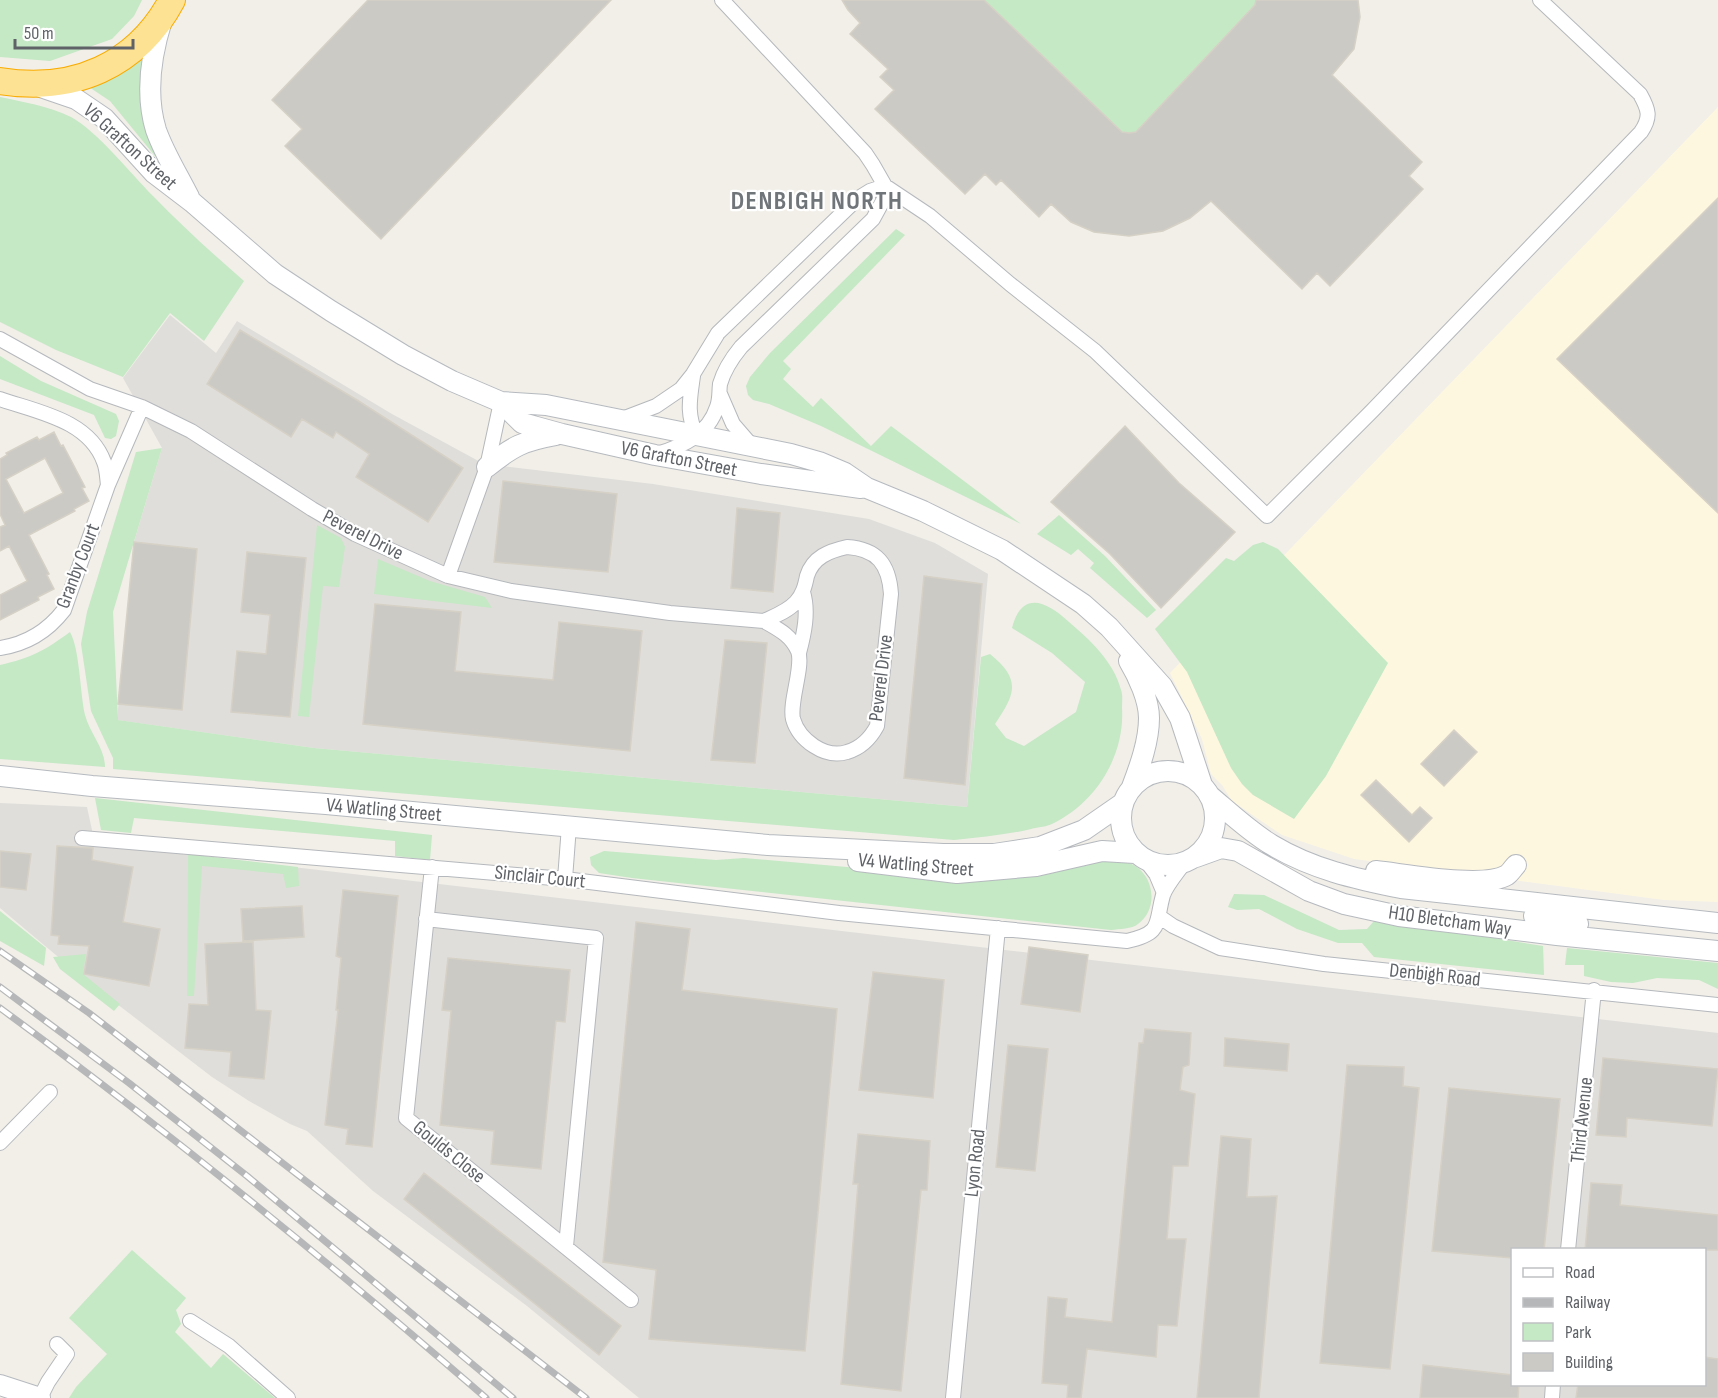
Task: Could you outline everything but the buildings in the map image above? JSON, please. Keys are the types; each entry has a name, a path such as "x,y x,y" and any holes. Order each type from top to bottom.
{"highway":[{"path":"0,81 33,85 55,84 73,80 111,65 145,39 168,8"}],"street":[{"path":"722,0 865,153 885,186 930,216 1095,351 1267,516 1372,411 1641,132 1648,121 1649,110 1640,94 1540,0"},
{"name":"V6 Grafton Street","path":"168,8 155,44 151,69 153,119 161,142 192,202"},
{"name":"V6 Grafton Street","path":"33,85 76,99 91,108 115,129 154,173 192,202 258,261 330,311 403,355 452,381 501,402 546,405 752,446 819,462 845,473 867,488 923,511 1002,549 1083,604 1109,627 1162,687 1180,718 1206,790"},
{"path":"621,420 656,406 681,389 718,333 857,199 885,186"},
{"path":"654,455 682,445 697,436 707,426 713,416 720,394 720,384 729,363 741,347 873,219 885,197 885,186"},
{"name":"Peverel Drive","path":"0,339 90,389 142,407 198,435 355,534 448,576 522,593 670,613 764,621 789,636 799,653"},
{"path":"693,374 688,405 689,416 697,436 714,453 746,465 761,474"},
{"path":"720,394 733,424 752,446"},
{"path":"0,399 72,424 83,432 94,444 104,462 108,485"},
{"path":"448,576 487,467 501,402"},
{"name":"V6 Grafton Street","path":"501,402 522,423 562,434 654,455 761,474 867,488"},
{"name":"Granby Court","path":"0,648 34,638 53,624 64,610 108,485 142,407"},
{"path":"487,467 528,440 562,434"},
{"name":"Peverel Drive","path":"764,621 787,610 803,592 808,573 818,558 831,550 847,547 861,548 874,555 885,567 890,579 890,605 878,726 869,740 844,754 829,752 812,746 796,729 792,716 799,653 804,634 806,602 803,592"},
{"name":"V6 Grafton Street","path":"1109,627 1140,680 1149,717 1141,763 1127,795"},
{"path":"998,928 1126,941 1140,938 1153,930 1160,917 1164,893 1190,860 1208,844 1214,829 1215,812 1206,790 1190,776 1175,771 1159,771 1144,777 1127,795 1120,820 1124,838 1156,874 1164,893"},
{"name":"V4 Watling Street","path":"0,776 768,845 943,854 994,854 1040,847 1084,830 1127,795"},
{"name":"H10 Bletcham Way","path":"1206,790 1272,845 1316,867 1352,878 1401,888 1718,923"},
{"path":"565,879 569,826"},
{"name":"H10 Bletcham Way","path":"1259,836 1342,864 1370,870 1474,881 1492,880 1508,875 1516,865"},
{"name":"Sinclair Court","path":"82,838 565,879 838,913 998,928"},
{"name":"V4 Watling Street","path":"768,845 855,861 957,873 1036,866 1102,851 1141,857"},
{"name":"H10 Bletcham Way","path":"1190,860 1221,848 1238,851 1309,891 1344,904 1399,915 1557,935 1718,951"},
{"path":"1141,857 1165,866 1190,860"},
{"name":"Goulds Close","path":"432,867 406,1118 631,1300"},
{"name":"H10 Bletcham Way","path":"1534,916 1558,921 1718,939"},
{"name":"Denbigh Road","path":"1160,917 1220,948 1324,964 1594,990 1718,1005"},
{"path":"426,919 596,938 566,1246"},
{"name":"Lyon Road","path":"952,1398 998,928"},
{"name":"Third Avenue","path":"1568,1248 1594,990"},
{"path":"0,1142 50,1092"},
{"path":"190,1321 229,1346 288,1398"},
{"path":"0,1385 40,1398 67,1354 57,1344"}],"shaded area":[{"path":"1718,107 1718,902 1664,900 1354,859 1282,835 1232,801 1222,785 1211,774 1202,739 1170,673"},
{"path":"170,315 216,353 237,321 392,414 484,464 653,484 869,519 935,543 988,574 967,807 314,748 117,720 134,542 162,448 123,378"},
{"path":"0,803 87,807 95,844 1718,1033 1718,1398 639,1398 527,1306 373,1191 307,1131 249,1101 212,1077 82,977 0,908"}],"green space":[{"path":"0,0 142,0 134,16 112,39 50,61 0,57"},
{"path":"842,0 1358,0 1360,17 1354,49 1329,79 1163,231 1116,235 1095,231 1071,222 860,23"},
{"path":"141,57 143,65 141,98 159,158 110,101 89,87 115,76"},
{"path":"0,97 54,110 71,117 92,132 175,218 244,281 204,341 170,313 123,377 56,350 0,322"},
{"path":"896,229 905,235 783,361 791,369 783,379 813,407 821,398 871,446 891,426 1021,524 821,426 769,404 753,400 748,395 746,386 750,377 770,353"},
{"path":"0,356 41,381 116,414 119,421 116,436 111,439 105,438 94,415 0,379"},
{"path":"162,448 113,612 118,720 314,748 967,807 981,657 990,654 1000,663 1011,680 1011,696 995,724 1006,738 1024,746 1076,712 1085,682 1052,653 1012,628 1022,608 1036,603 1052,609 1069,622 1093,644 1113,670 1122,692 1122,726 1119,743 1105,776 1095,790 1083,803 1054,823 1012,833 954,840 113,769 113,758 91,711 81,644 87,612 136,452"},
{"path":"1059,515 1105,556 1156,610 1147,618 1090,568 1094,563 1078,549 1071,555 1037,534"},
{"path":"317,525 341,538 345,547 339,587 323,586 309,717 298,716"},
{"path":"1263,542 1278,549 1388,663 1326,776 1294,819 1253,795 1242,784 1231,768 1187,672 1155,629 1226,558 1234,561 1253,545"},
{"path":"378,559 430,581 485,597 492,608 374,594"},
{"path":"70,632 76,650 85,715 103,754 105,767 0,759 0,665 37,653"},
{"path":"95,798 432,835 430,860 395,856 395,841 134,818 131,833 101,830"},
{"path":"604,851 716,860 744,858 994,880 1030,876 1092,861 1115,860 1135,866 1142,872 1151,889 1151,899 1150,908 1138,924 1129,928 1111,930 599,873 591,865 590,857"},
{"path":"188,854 298,867 299,886 286,888 283,874 202,866 194,996 187,996"},
{"path":"1234,894 1264,895 1339,930 1367,929 1374,921 1543,946 1544,975 1374,957 1362,943 1338,943 1297,929 1259,909 1237,910 1228,907"},
{"path":"0,911 46,948 44,966 0,941"},
{"path":"1567,948 1718,963 1718,989 1699,980 1657,978 1633,983 1611,982 1584,976 1584,965 1565,965"},
{"path":"86,954 83,974 120,1004 114,1011 60,969 53,957"},
{"path":"132,1250 186,1298 176,1310 181,1324 175,1332 211,1368 223,1354 275,1398 69,1398 76,1387 107,1354 69,1318"}],"railway":[{"path":"0,951 89,1013 586,1398"},
{"path":"0,987 129,1083 247,1176 513,1398"},
{"path":"0,1008 63,1054 247,1198 486,1398"}],"district":[{"name":"DENBIGH NORTH","path":"817,201"}]}
